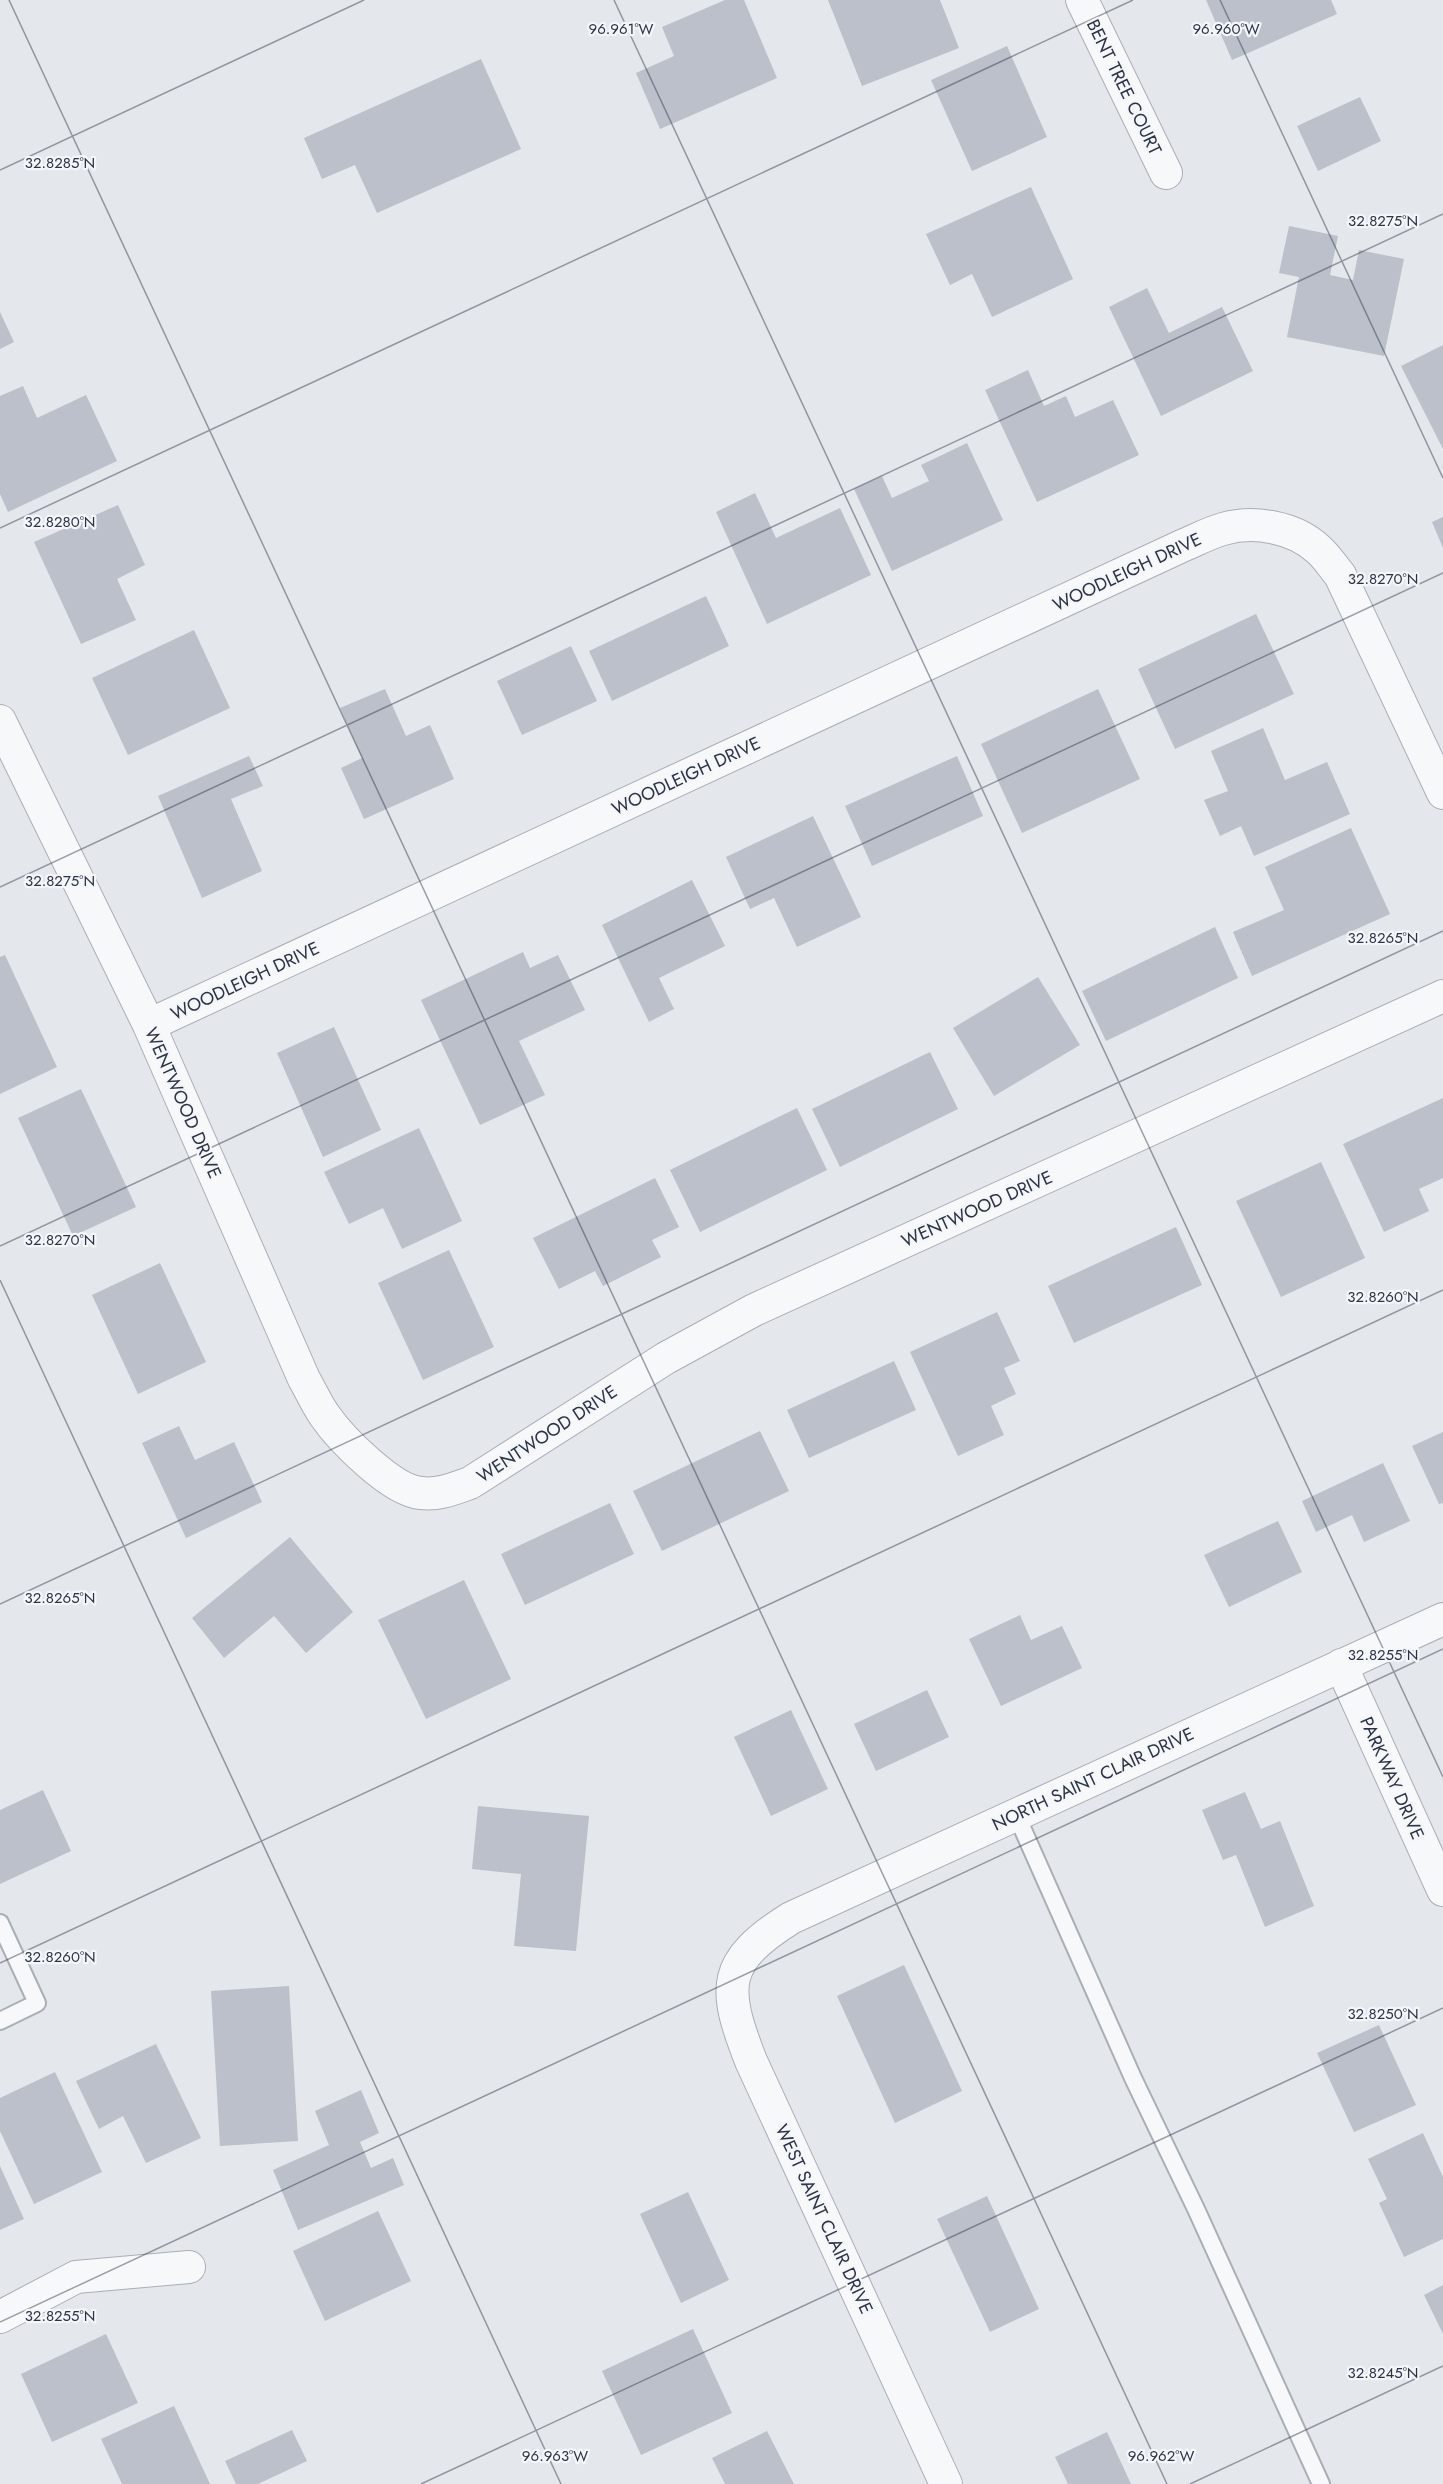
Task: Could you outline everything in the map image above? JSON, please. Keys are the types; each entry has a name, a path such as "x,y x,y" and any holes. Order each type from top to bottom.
{"street":[{"name":"BENT TREE COURT","path":"1082,0 1166,173"},
{"name":"WOODLEIGH DRIVE","path":"149,1025 1162,555 1223,529 1248,526 1280,528 1301,536 1320,550 1340,575 1443,793"},
{"name":"WENTWOOD DRIVE","path":"0,722 149,1025 304,1380 325,1416 366,1461 394,1483 418,1493 440,1494 470,1483 666,1358 754,1310 1443,996"},
{"name":"NORTH SAINT CLAIR DRIVE","path":"748,1949 764,1935 791,1918 1443,1619"},
{"name":"PARKWAY DRIVE","path":"1341,1665 1443,1890"},
{"name":"WEST SAINT CLAIR DRIVE","path":"748,1949 734,1974 732,1999 738,2028 751,2061 946,2484"},
{"path":"0,2317 76,2277 189,2266"}],"lane":[{"path":"1016,1814 1133,2078 1196,2209 1321,2484"},
{"path":"0,1923 37,2003 0,2021"}],"building":[{"path":"725,0 744,0 777,78 660,129 636,73 674,56 662,27"},
{"path":"828,0 940,0 959,48 862,86"},
{"path":"1206,0 1331,0 1337,14 1232,60"},
{"path":"1007,46 1047,137 972,171 931,80"},
{"path":"481,59 521,149 377,213 355,165 322,179 304,138"},
{"path":"1360,97 1381,141 1318,171 1297,126"},
{"path":"1031,187 1073,279 992,317 972,274 950,285 926,234"},
{"path":"1289,226 1338,236 1330,275 1353,280 1359,250 1404,259 1384,356 1287,337 1299,277 1279,273"},
{"path":"1147,288 1169,333 1222,307 1253,371 1161,416 1109,307"},
{"path":"0,312 14,342 0,349"},
{"path":"1443,345 1443,449 1401,366"},
{"path":"1028,370 1044,406 1066,396 1075,417 1113,400 1139,455 1037,502 985,390"},
{"path":"23,386 37,418 86,395 117,461 8,512 0,494 0,396"},
{"path":"967,443 1003,520 892,571 854,489 882,476 892,498 929,481 921,465"},
{"path":"755,493 776,538 840,508 871,575 767,624 716,512"},
{"path":"118,505 145,565 117,579 136,620 81,644 34,542"},
{"path":"1443,517 1443,548 1432,522"},
{"path":"706,596 729,646 612,701 589,651"},
{"path":"1256,614 1294,694 1175,749 1138,669"},
{"path":"194,630 230,708 128,755 92,678"},
{"path":"571,646 597,701 522,735 497,681"},
{"path":"385,689 406,736 430,725 454,779 364,819 341,768 362,758 340,708"},
{"path":"1098,689 1140,779 1022,833 981,744"},
{"path":"1263,728 1285,780 1327,762 1350,814 1254,856 1241,826 1220,836 1204,800 1228,791 1211,751"},
{"path":"249,756 263,786 231,799 262,871 202,898 158,796"},
{"path":"957,756 983,816 872,866 845,806"},
{"path":"813,816 861,917 797,947 774,898 750,909 726,857"},
{"path":"1351,828 1390,914 1252,976 1233,932 1284,910 1265,867"},
{"path":"692,880 725,946 659,978 674,1009 649,1022 602,925"},
{"path":"1215,927 1238,978 1106,1041 1082,991"},
{"path":"523,952 530,968 558,955 585,1010 519,1041 545,1095 480,1125 421,1000"},
{"path":"5,955 57,1067 0,1094 0,957"},
{"path":"1038,977 1080,1045 994,1096 953,1028"},
{"path":"334,1027 381,1130 323,1157 277,1053"},
{"path":"930,1052 958,1109 840,1167 812,1109"},
{"path":"81,1089 136,1207 73,1236 18,1118"},
{"path":"1443,1098 1443,1178 1419,1189 1429,1211 1384,1232 1343,1144"},
{"path":"797,1108 827,1170 700,1232 670,1170"},
{"path":"419,1128 462,1221 402,1249 383,1208 349,1224 324,1172"},
{"path":"1321,1162 1365,1258 1281,1297 1236,1201"},
{"path":"655,1178 679,1227 652,1240 661,1257 603,1286 595,1271 559,1289 533,1238"},
{"path":"1176,1227 1202,1285 1074,1343 1048,1286"},
{"path":"449,1250 494,1347 423,1380 378,1283"},
{"path":"160,1263 206,1362 138,1394 92,1295"},
{"path":"997,1312 1020,1361 1004,1368 1016,1394 991,1406 1004,1435 958,1456 910,1352"},
{"path":"894,1361 916,1410 809,1458 787,1410"},
{"path":"179,1426 195,1460 234,1442 262,1502 186,1538 142,1443"},
{"path":"760,1431 789,1491 662,1551 633,1491"},
{"path":"1443,1432 1443,1503 1439,1504 1412,1446"},
{"path":"1383,1463 1410,1521 1364,1542 1352,1515 1316,1532 1302,1501"},
{"path":"610,1503 634,1554 525,1605 501,1554"},
{"path":"1278,1521 1302,1572 1229,1607 1204,1555"},
{"path":"290,1537 353,1612 306,1653 274,1616 224,1658 192,1618"},
{"path":"464,1580 511,1679 426,1719 378,1620"},
{"path":"1020,1615 1031,1640 1062,1626 1082,1668 1001,1706 969,1639"},
{"path":"927,1690 949,1737 876,1771 854,1724"},
{"path":"791,1710 828,1789 771,1816 734,1737"},
{"path":"43,1790 71,1851 0,1884 0,1810"},
{"path":"1245,1792 1261,1829 1280,1821 1314,1906 1265,1927 1236,1855 1223,1860 1202,1810"},
{"path":"478,1806 589,1816 576,1951 514,1946 521,1874 472,1869"},
{"path":"904,1965 962,2091 895,2123 837,1996"},
{"path":"289,1986 298,2141 220,2146 211,1991"},
{"path":"1379,2025 1416,2105 1354,2132 1317,2053"},
{"path":"156,2044 201,2138 146,2163 123,2116 99,2129 76,2081"},
{"path":"55,2072 102,2172 34,2204 0,2131 0,2098"},
{"path":"361,2090 379,2133 360,2142 371,2168 393,2158 404,2185 298,2230 273,2170 329,2145 315,2111"},
{"path":"1423,2133 1443,2177 1443,2239 1404,2257 1379,2203 1387,2199 1368,2159"},
{"path":"0,2166 24,2219 0,2230"},
{"path":"688,2192 729,2280 681,2303 640,2214"},
{"path":"987,2196 1039,2309 990,2332 937,2219"},
{"path":"378,2211 411,2281 325,2321 293,2251"},
{"path":"1443,2285 1443,2334 1424,2295"},
{"path":"693,2329 732,2413 641,2455 602,2371"},
{"path":"106,2334 138,2403 52,2442 21,2374"},
{"path":"174,2406 210,2484 122,2484 101,2439"},
{"path":"292,2430 307,2461 258,2484 236,2484 225,2461"},
{"path":"767,2431 794,2484 725,2484 712,2458"},
{"path":"1107,2432 1131,2484 1068,2484 1055,2457"}]}
